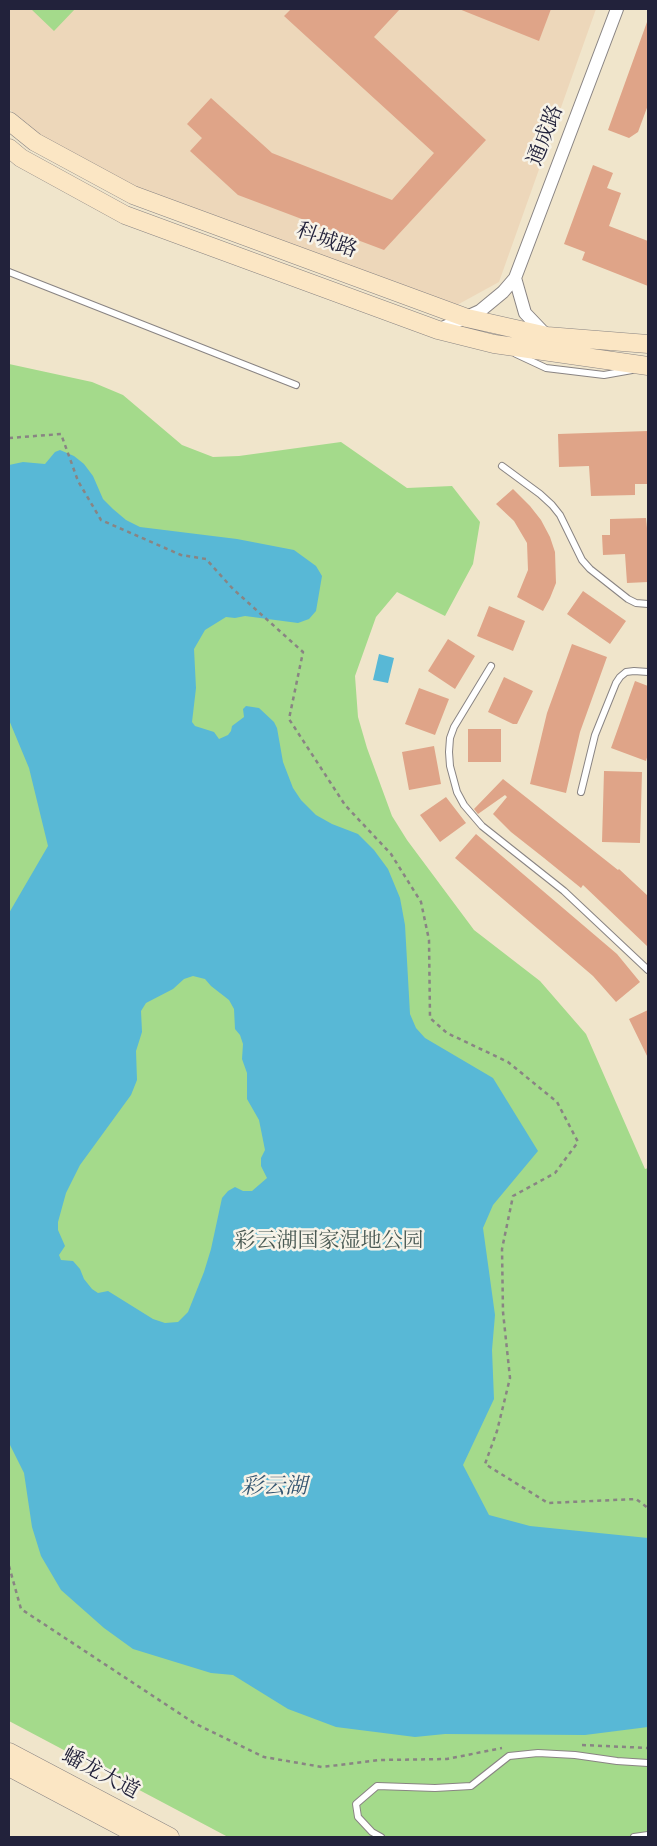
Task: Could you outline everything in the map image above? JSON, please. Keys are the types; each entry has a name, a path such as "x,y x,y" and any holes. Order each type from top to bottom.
{"main road":[{"name":"科城路","path":"9,121 35,142 133,195 467,318 547,336 648,344"},
{"name":"科城路","path":"9,148 22,158 125,215 438,330 494,344 648,367"},
{"name":"蟠龙大道","path":"9,1752 170,1837"},
{"name":"蟠龙大道","path":"9,1767 141,1837"}],"street":[{"name":"通成路","path":"515,278 617,9"},
{"path":"438,330 467,318 492,303 515,278"},
{"path":"515,278 525,313 547,336"}],"lane":[{"path":"9,272 296,385"},
{"path":"502,466 552,504 560,515 582,560 590,569 628,599 636,603 648,604"},
{"path":"490,666 454,727 450,738 450,766 457,792 469,811 487,831 564,891 648,970"},
{"path":"580,792 596,735 616,683 626,672 648,672"},
{"path":"381,1837 372,1832 358,1816 356,1804 378,1786 435,1788 471,1786 509,1756 538,1753 648,1763"},
{"path":"634,1837 648,1834"}],"path":[{"path":"9,438 61,434 78,480 101,520 181,555 206,559 233,589 303,652 289,719 345,805 391,854 421,902 428,940 430,1018 447,1033 508,1062 557,1102 578,1142 555,1174 513,1196 502,1249 503,1312 510,1378 497,1431 485,1464 548,1502 636,1498 648,1508"},
{"path":"9,1566 21,1609 194,1723 264,1757 322,1767 380,1760 447,1759 508,1747"},
{"path":"577,1745 648,1748"}],"shaded area":[{"path":"9,9 596,9 499,282 457,305 137,188 40,135 9,109"}],"green space":[{"path":"31,9 75,9 54,31"},
{"name":"彩云湖","path":"9,364 92,382 123,395 182,445 213,457 239,456 341,442 407,488 452,486 480,522 473,564 445,616 397,592 376,617 355,676 358,717 367,748 392,816 407,840 474,930 540,981 586,1034 645,1169 648,1168 648,1837 228,1837 9,1721"}],"water":[{"name":"彩云湖","path":"60,450 74,456 84,464 93,476 103,499 126,520 140,527 237,539 294,550 316,566 322,576 316,611 309,619 298,623 245,616 226,617 205,630 194,649 196,688 192,722 195,726 214,732 219,739 228,735 232,726 244,717 243,709 246,706 259,708 274,722 277,728 283,762 293,788 301,800 316,815 332,824 358,834 374,850 388,869 400,898 405,925 410,1014 416,1028 425,1038 493,1078 538,1151 493,1205 483,1228 495,1315 492,1350 494,1399 463,1465 489,1515 530,1526 648,1538 648,1727 585,1735 445,1734 415,1737 336,1727 288,1709 233,1675 211,1673 133,1649 104,1628 61,1590 41,1556 32,1527 24,1473 9,1443 9,913 48,846 29,768 9,720 9,465 23,462 45,464 55,452","holes":["193,976 205,979 229,1000 234,1009 235,1029 240,1035 243,1044 242,1059 247,1073 247,1099 259,1120 265,1150 261,1158 261,1166 267,1178 252,1191 243,1191 235,1187 222,1198 211,1249 188,1312 178,1322 165,1323 153,1319 108,1291 98,1293 84,1279 80,1269 73,1261 61,1260 59,1255 65,1246 58,1230 58,1222 66,1193 80,1165 131,1095 137,1080 136,1051 142,1032 141,1011 146,1003 173,989 184,979"]},
{"path":"379,654 394,658 388,683 373,680"}],"building":[{"path":"291,9 400,9 374,37 486,140 384,250 238,195 190,151 202,138 187,124 211,98 272,153 392,200 434,153 284,16"},
{"path":"459,9 551,9 539,41"},
{"path":"647,22 648,105 638,132 629,138 608,130"},
{"path":"593,165 613,173 607,188 621,193 609,226 648,241 648,286 582,260 585,252 564,244"},
{"path":"648,431 648,484 635,484 635,495 591,496 589,466 559,467 558,434"},
{"path":"513,489 541,520 555,552 556,583 543,611 517,597 528,570 527,543 514,521 496,504"},
{"path":"646,518 648,528 648,582 627,583 625,554 603,555 602,535 610,535 610,519"},
{"path":"583,591 626,621 610,644 567,614"},
{"path":"489,606 525,621 513,651 477,636"},
{"path":"448,639 475,656 455,689 428,671"},
{"path":"572,644 607,657 580,732 566,793 530,784 547,713"},
{"path":"504,677 533,691 517,724 513,724 488,712"},
{"path":"635,681 648,686 648,754 646,761 611,748"},
{"path":"419,688 449,699 435,735 405,724"},
{"path":"468,729 501,729 501,762 468,762"},
{"path":"434,746 441,784 409,790 402,752"},
{"path":"604,771 642,772 640,843 602,842"},
{"path":"503,779 619,869 648,896 648,947 583,885 581,888 511,832 493,814 507,797 505,795 478,814 474,809"},
{"path":"446,797 466,823 440,842 420,815"},
{"path":"476,834 617,954 640,982 616,1002 593,976 455,858"},
{"path":"648,1010 648,1058 629,1019"}],"park label":[{"name":"彩云湖国家湿地公园","path":"329,1243"}]}
